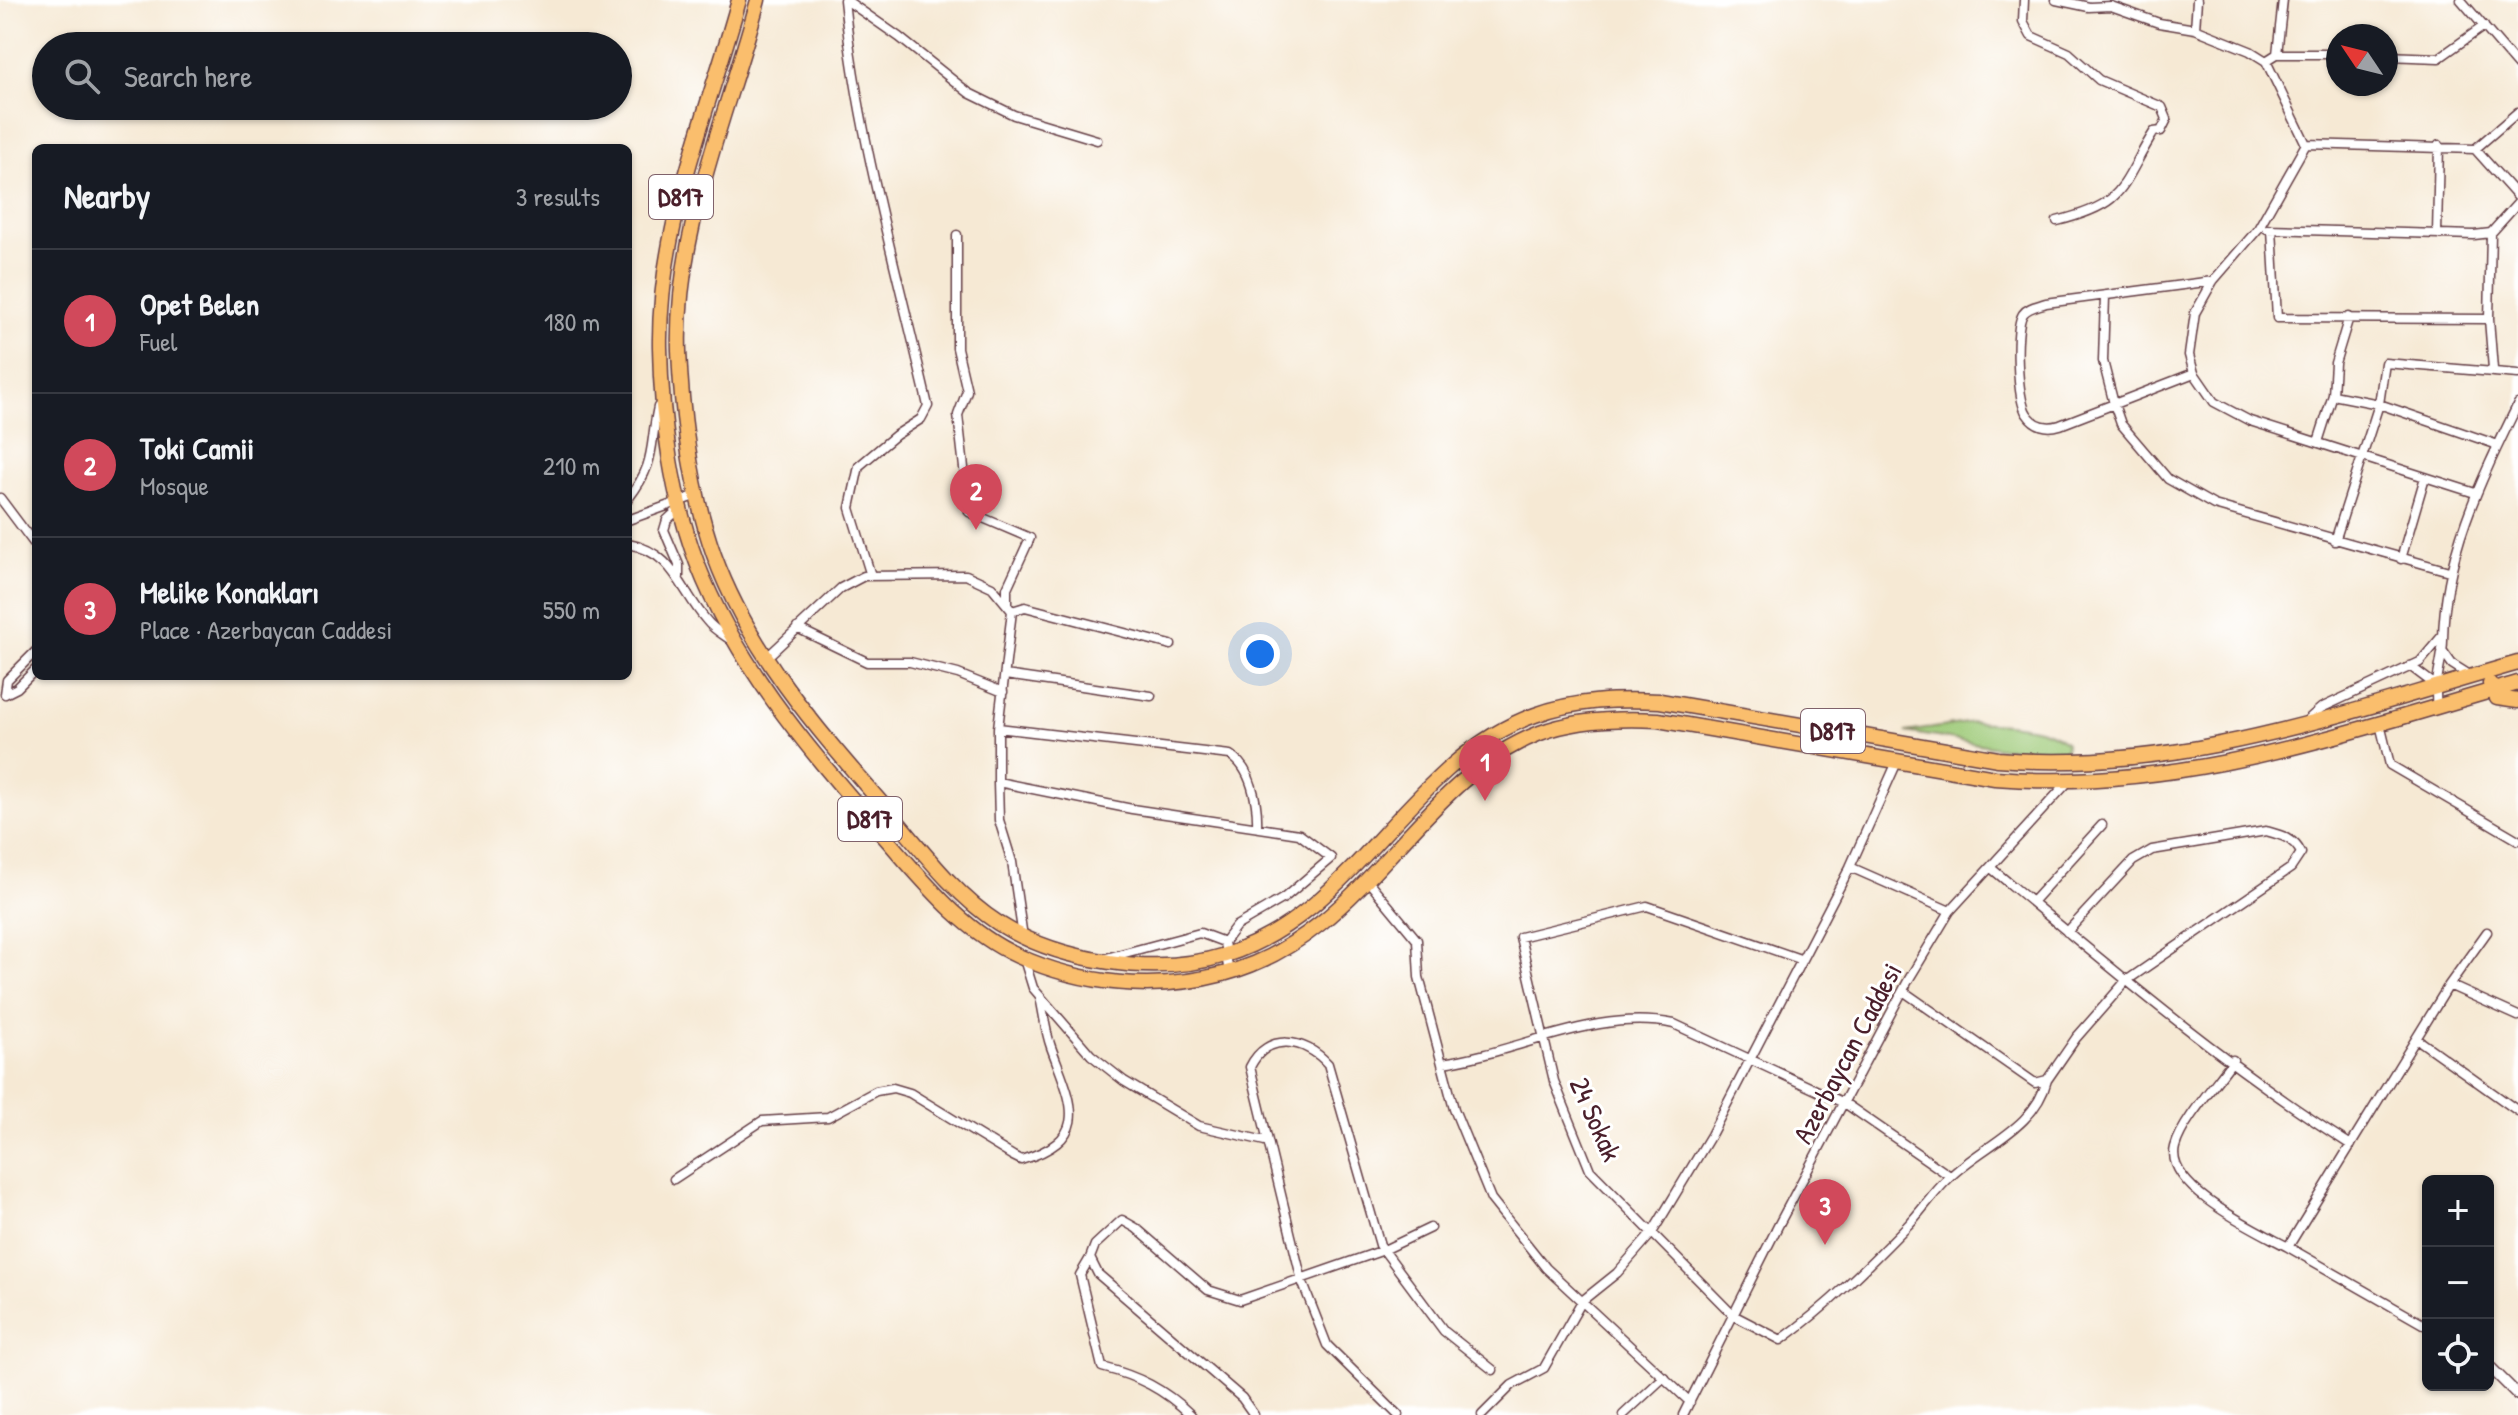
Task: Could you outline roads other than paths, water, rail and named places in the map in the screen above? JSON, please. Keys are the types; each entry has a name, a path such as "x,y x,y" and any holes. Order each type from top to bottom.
{"highway":[{"name":"D817","path":"739,0 667,257 661,304 663,400 680,505 696,561 734,643 785,719 915,871 983,937 1023,958 1094,980 1136,985 1184,983 1229,973 1269,958 1343,907 1465,780 1497,755 1541,733 1581,723 1619,718 1658,720 1995,778 2068,782 2197,770 2380,724 2518,683"},
{"name":"D817","path":"758,0 698,209 680,306 683,398 697,495 714,555 737,609 766,659 800,707 929,858 994,921 1024,938 1095,961 1182,964 1224,949 1261,941 1331,893 1453,766 1487,739 1534,715 1578,704 1619,699 1660,701 1886,742 2052,764 2180,754 2237,743 2518,663"},
{"path":"2488,671 2491,690 2501,700 2518,701"}],"street":[{"path":"845,0 899,37 969,93 1014,115 1097,140"},
{"path":"845,0 851,72 879,208 928,406 921,419 859,466 850,508 871,576"},
{"path":"2024,0 2023,21 2031,36 2069,53 2099,80 2162,107 2167,119 2146,144 2128,183 2107,203 2091,213 2057,221"},
{"path":"2056,0 2089,7 2112,3 2159,23 2195,29 2226,39 2266,61 2306,144"},
{"path":"2195,29 2197,0"},
{"path":"2277,54 2283,0"},
{"path":"2461,0 2518,66"},
{"path":"2398,56 2439,58 2484,26"},
{"path":"2266,61 2277,54 2326,54"},
{"path":"2475,149 2518,112"},
{"path":"2306,144 2439,145 2475,149 2518,200 2491,233 2489,319 2493,369"},
{"path":"2306,144 2258,229 2213,281 2195,313 2189,355 2194,373 2214,402 2273,431 2318,442 2475,493"},
{"path":"2437,234 2439,145"},
{"path":"2258,229 2491,233"},
{"path":"2272,229 2277,318 2489,319"},
{"path":"957,235 957,348 967,391 958,415 969,512 1030,538 1007,588 1010,607 998,728 999,820 1012,862 1024,938"},
{"path":"2194,373 2060,425 2045,427 2025,411 2018,366 2021,318 2026,310 2046,303 2213,281"},
{"path":"2105,296 2103,361 2114,404 2121,424 2153,464 2190,493 2214,505 2449,571"},
{"path":"2318,442 2333,395 2335,363 2349,317"},
{"path":"2335,541 2379,404 2385,363 2493,369 2518,374"},
{"path":"2333,395 2379,404 2498,445"},
{"path":"632,492 648,466 656,438 657,409 663,400"},
{"path":"2437,706 2434,686 2442,650 2449,571 2475,493 2518,404"},
{"path":"2401,559 2425,477"},
{"path":"632,519 680,505 697,495"},
{"path":"0,498 32,541"},
{"path":"679,577 679,565 664,530 667,520 680,505"},
{"path":"632,546 659,556 679,577 708,623 734,643"},
{"path":"766,659 841,588 871,576 966,575 992,587 1010,607 1025,607 1171,645"},
{"path":"797,628 867,662 910,662 958,674 1003,692"},
{"path":"2304,724 2321,708 2425,659 2442,636"},
{"path":"2442,650 2452,664 2472,676"},
{"path":"32,655 7,680 5,694 32,672"},
{"path":"2410,666 2434,686"},
{"path":"1005,675 1151,696"},
{"path":"2380,724 2390,765 2518,840"},
{"path":"998,728 1230,755 1239,763 1255,797 1257,826"},
{"path":"1482,1415 1512,1385 1544,1368 1582,1301 1617,1273 1652,1233 1711,1135 1749,1056 1850,867 1897,762"},
{"path":"998,782 1132,809 1257,826 1299,834 1314,842 1331,858 1284,898 1236,926 1224,949 1229,973"},
{"name":"Azerbaycan Caddesi","path":"1683,1415 1903,991 1950,911 2068,782"},
{"path":"2032,902 2102,825"},
{"path":"1442,1063 1482,1058 1575,1028 1617,1020 1647,1019 1674,1024 1749,1056 1846,1104 1950,1176 2029,1116 2044,1093 2047,1080 2076,1038 2126,981 2291,868 2301,853 2297,844 2266,831 2152,850 2133,861 2067,932"},
{"path":"1850,867 1950,911"},
{"path":"1991,868 2126,981 2233,1060 2270,1094 2351,1145"},
{"path":"1368,881 1417,940 1419,977 1458,1122 1491,1199 1532,1254 1690,1402"},
{"name":"24 Sokak","path":"1800,959 1647,906 1520,937 1542,1041 1554,1081 1590,1170 1733,1315 1781,1340 1827,1306 1910,1223 1950,1176"},
{"path":"2288,1247 2449,985 2487,932"},
{"path":"1095,961 1200,933 1224,949"},
{"path":"1023,958 1033,988 1091,1055 1152,1100 1199,1126 1265,1141"},
{"path":"2449,985 2494,1002 2518,1016"},
{"path":"1903,991 2035,1083 2047,1080"},
{"path":"674,1179 762,1121 828,1117 876,1091 893,1088 910,1093 1021,1160 1034,1156 1068,1133 1073,1115 1071,1097 1049,1043 1040,997"},
{"path":"2417,1039 2518,1111"},
{"path":"1398,1415 1327,1345 1302,1281 1265,1141 1250,1067 1256,1056 1270,1046 1288,1041 1302,1045 1318,1052 1328,1064 1384,1250 1444,1331 1493,1370"},
{"path":"2233,1060 2175,1147 2175,1161 2182,1176 2220,1210 2422,1324"},
{"path":"1191,1415 1173,1398 1137,1376 1102,1367 1080,1275 1095,1245 1122,1220 1136,1228 1208,1290 1225,1298 1240,1300 1384,1250 1430,1228"},
{"path":"1090,1258 1098,1274 1231,1388 1254,1415"},
{"path":"2494,1371 2518,1395"},
{"path":"1623,1415 1664,1377"}],"place":[{"name":"Toki Camii","path":"976,530"},
{"name":"Opet Belen","path":"1485,801"},
{"name":"Melike Konakları","path":"1825,1245"}]}
